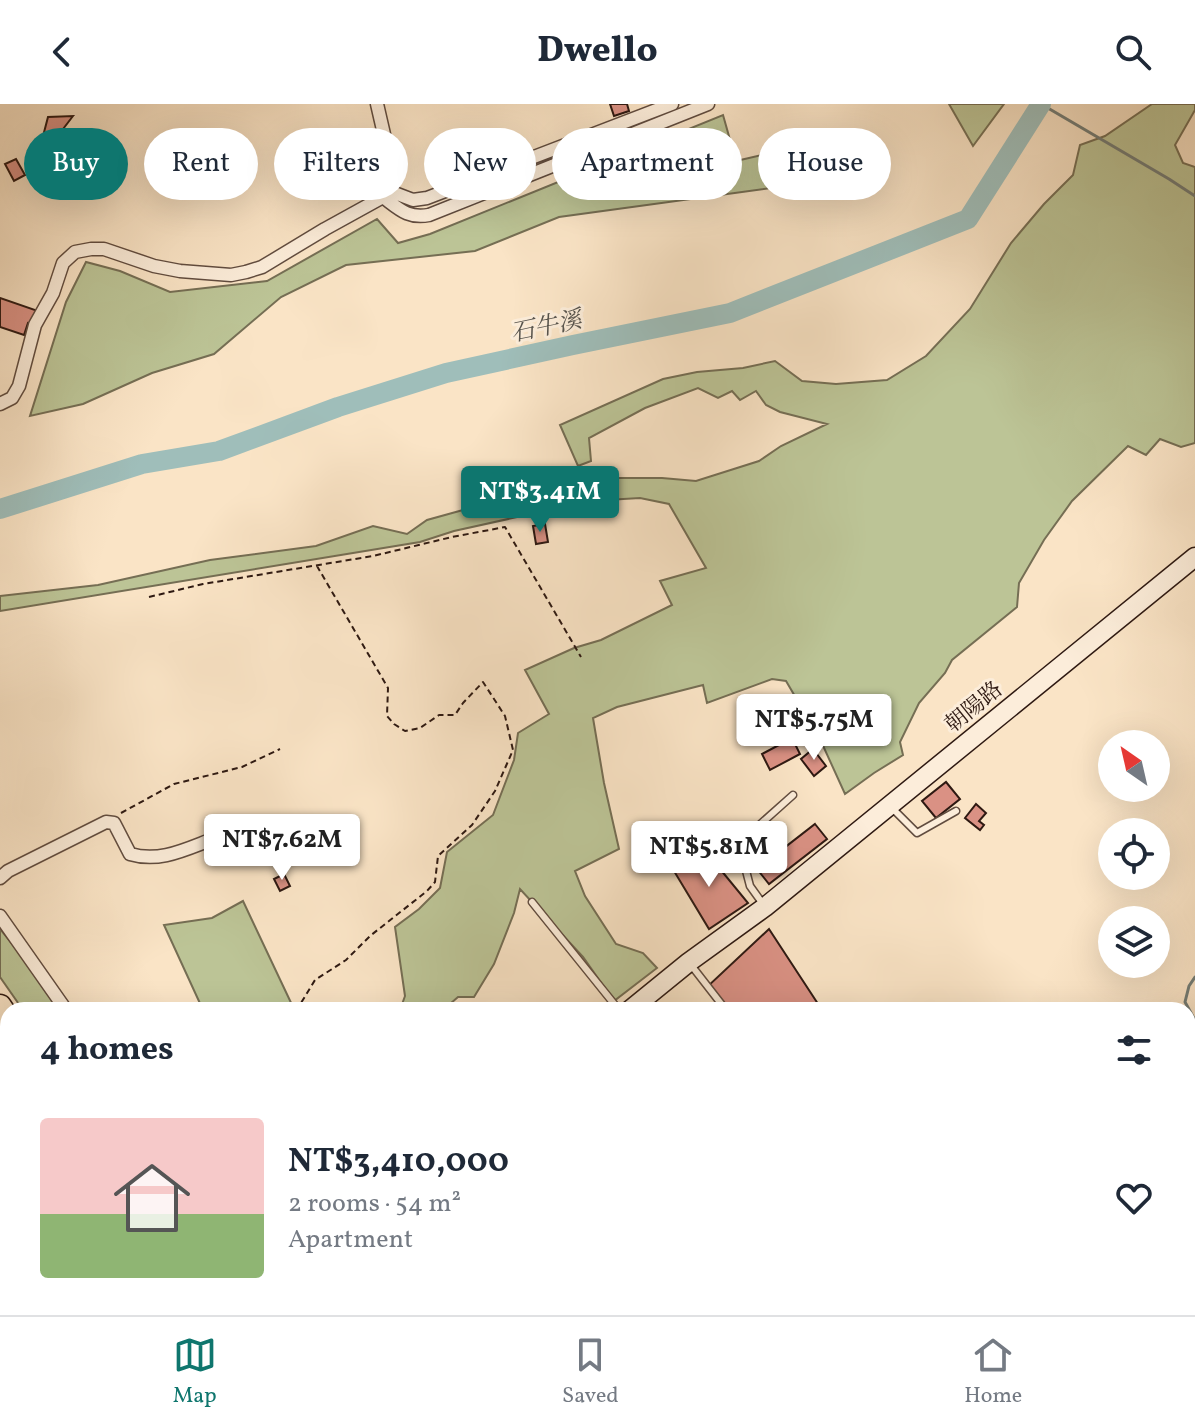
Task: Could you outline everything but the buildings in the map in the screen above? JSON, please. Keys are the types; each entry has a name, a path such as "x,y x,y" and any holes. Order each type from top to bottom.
{"main road":[{"name":"朝陽路","path":"640,1002 765,907 1195,557"}],"street":[{"path":"377,104 383,128"},
{"path":"408,199 427,198 672,104"},
{"path":"393,200 406,213 417,217 429,215 708,104"},
{"path":"0,404 12,398 19,386 35,325 53,293 63,263 75,252 104,249 154,266 231,275 262,267 379,200"},
{"path":"0,878 8,871 106,822 114,823 130,854 143,858 171,855 213,839 219,845"},
{"path":"0,916 60,1002"}],"lane":[{"path":"765,907 750,886 744,863 756,828 793,795"},
{"path":"889,806 917,833 956,811"},
{"path":"532,902 613,1002"},
{"path":"689,962 720,1002"}],"path":[{"path":"149,597 203,584 373,556 505,527 581,657"},
{"path":"302,1002 315,980 346,960 435,882 438,856 472,825 495,791 513,750 505,716 483,682 455,715 439,715 420,728 405,731 394,724 387,716 388,688 317,566"},
{"path":"106,822 174,784 242,767 280,749"}],"green space":[{"path":"949,104 1004,104 973,146"},
{"path":"1152,104 1195,104 1195,110 1175,145 1183,163 1195,167 1195,443 1181,447 1160,439 1146,455 1128,446 1072,501 1019,583 1017,607 952,660 919,703 900,742 903,755 845,794 820,739 786,681 772,679 707,703 703,685 617,707 593,718 619,849 575,871 585,896 616,944 643,953 657,968 614,1001 583,957 520,889 494,964 474,997 458,997 452,1002 403,1002 405,996 395,927 440,888 447,852 493,815 514,760 518,733 549,714 525,670 574,648 601,640 672,605 660,581 706,568 669,504 640,498 590,501 454,531 420,542 0,611 0,596 98,585 210,560 316,546 373,526 407,534 427,520 535,496 589,474 597,478 696,481 759,461 781,446 827,424 780,412 766,405 756,391 740,400 732,391 718,398 698,388 645,408 589,438 591,461 578,466 560,425 663,379 775,361 802,381 836,384 887,380 926,356 970,309 1011,243 1073,175 1080,145 1105,136"},
{"path":"723,115 727,128 691,128"},
{"path":"758,156 758,190 742,192 742,160"},
{"path":"552,184 552,200 684,200 559,217 475,251 346,265 281,297 214,354 152,373 83,404 30,416 66,302 86,262 120,271 170,292 267,281 377,219 398,243 430,234 514,200 536,200 536,191"},
{"path":"243,901 291,1002 199,1002 164,925 212,918"},
{"path":"0,929 59,1002 17,1002 0,977"}],"waterway":[{"path":"1041,104 1195,196"},
{"name":"石牛溪","path":"0,509 142,464 219,451 338,407 446,373 730,313 968,219 1041,104"},
{"path":"1185,1002 1195,977"}]}
